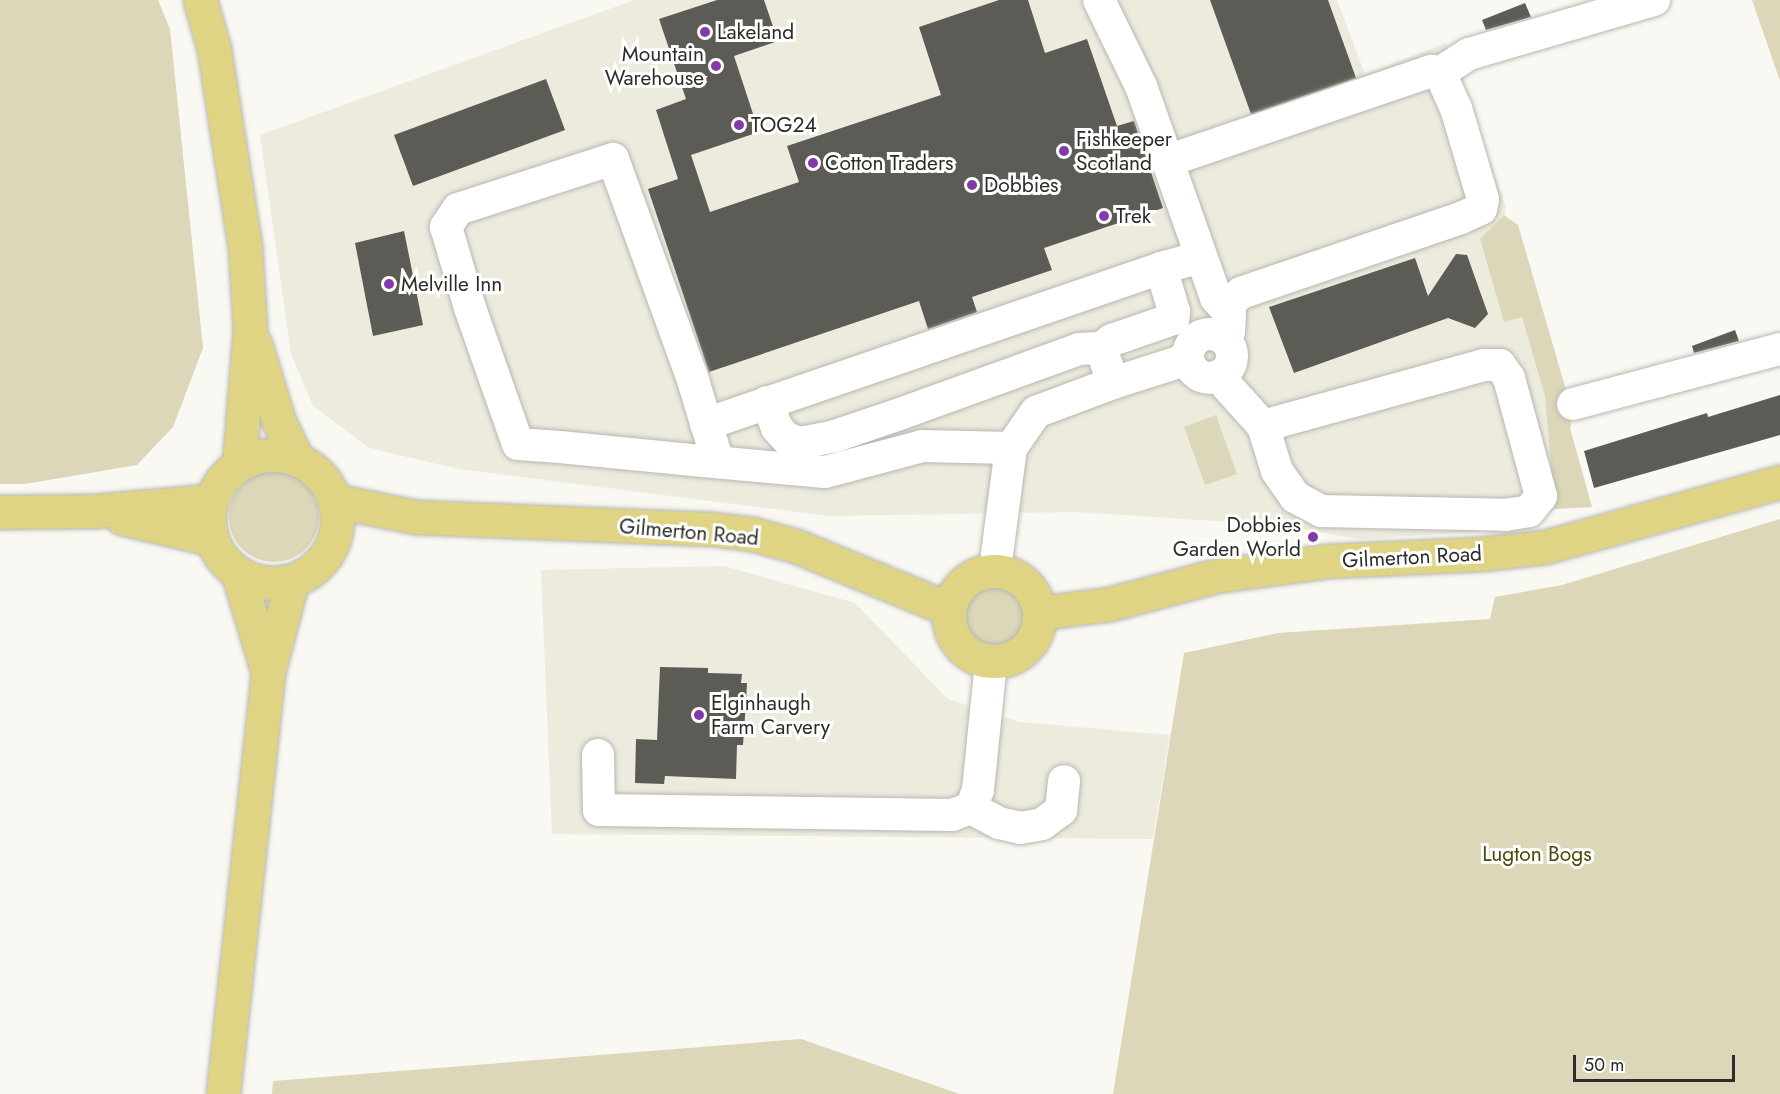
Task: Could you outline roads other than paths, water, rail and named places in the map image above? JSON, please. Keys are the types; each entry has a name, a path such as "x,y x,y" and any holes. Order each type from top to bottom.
{"main road":[{"path":"200,0 214,49 245,247 250,328 239,465"},
{"path":"250,328 279,422 297,459"},
{"path":"282,454 297,459 321,476 336,501 338,520 335,538 319,565 292,581 275,584 255,582 238,573 222,558 212,539 209,520 211,501 222,481 239,465 252,458 282,454"},
{"name":"Gilmerton Road","path":"1040,613 1110,604 1215,576 1327,561 1481,554 1545,547 1780,482"},
{"path":"0,512 94,511 211,501"},
{"name":"Gilmerton Road","path":"336,501 415,517 712,529 752,534 796,546 949,609"},
{"path":"94,511 212,539"},
{"name":"Gilmerton Road","path":"335,538 415,517"},
{"path":"995,570 1015,576 1030,588 1040,613 1035,635 1020,653 1006,660 991,661 976,658 963,650 954,638 949,624 949,609 960,585 982,572 995,570"},
{"path":"238,573 268,672"},
{"path":"222,1094 268,672 292,581"}],"street":[{"path":"1099,0 1141,86 1224,323 1231,361 1218,376 1199,375 1188,359 1191,345 1201,336 1224,323 1226,306 1241,293 1461,219 1480,209 1483,199 1456,108 1438,74 1432,71 1167,160"},
{"path":"1438,74 1469,54 1654,0"},
{"path":"718,462 613,159 458,209 446,227 470,308 518,444 825,472 922,446 1011,448"},
{"path":"706,424 1161,268 1201,257"},
{"path":"767,402 777,428 786,438 800,443 835,436 897,416 1079,349 1101,348 1112,340 1173,319 1174,311 1161,268"},
{"path":"1101,348 1113,384"},
{"path":"1573,404 1780,349"},
{"path":"995,570 1011,448 1036,412 1188,359"},
{"path":"1218,376 1263,426 1277,471 1294,497 1321,511 1505,514 1529,511 1541,496 1509,378 1500,365 1484,365 1263,426"},
{"path":"991,661 978,790 985,806 999,823 1020,828 1042,824 1061,810 1064,781"},
{"path":"598,755 598,810 952,815 985,806"}],"place":[{"name":"Lakeland","path":"705,32"},
{"name":"Mountain Warehouse","path":"716,66"},
{"name":"TOG24","path":"739,125"},
{"name":"Fishkeeper Scotland","path":"1064,151"},
{"name":"Cotton Traders","path":"813,163"},
{"name":"Dobbies","path":"972,185"},
{"name":"Trek","path":"1104,216"},
{"name":"Melville Inn","path":"389,284"},
{"name":"Dobbies Garden World","path":"1313,537"},
{"name":"Elginhaugh Farm Carvery","path":"699,715"}],"park label":[{"name":"Lugton Bogs","path":"1537,854"}]}
